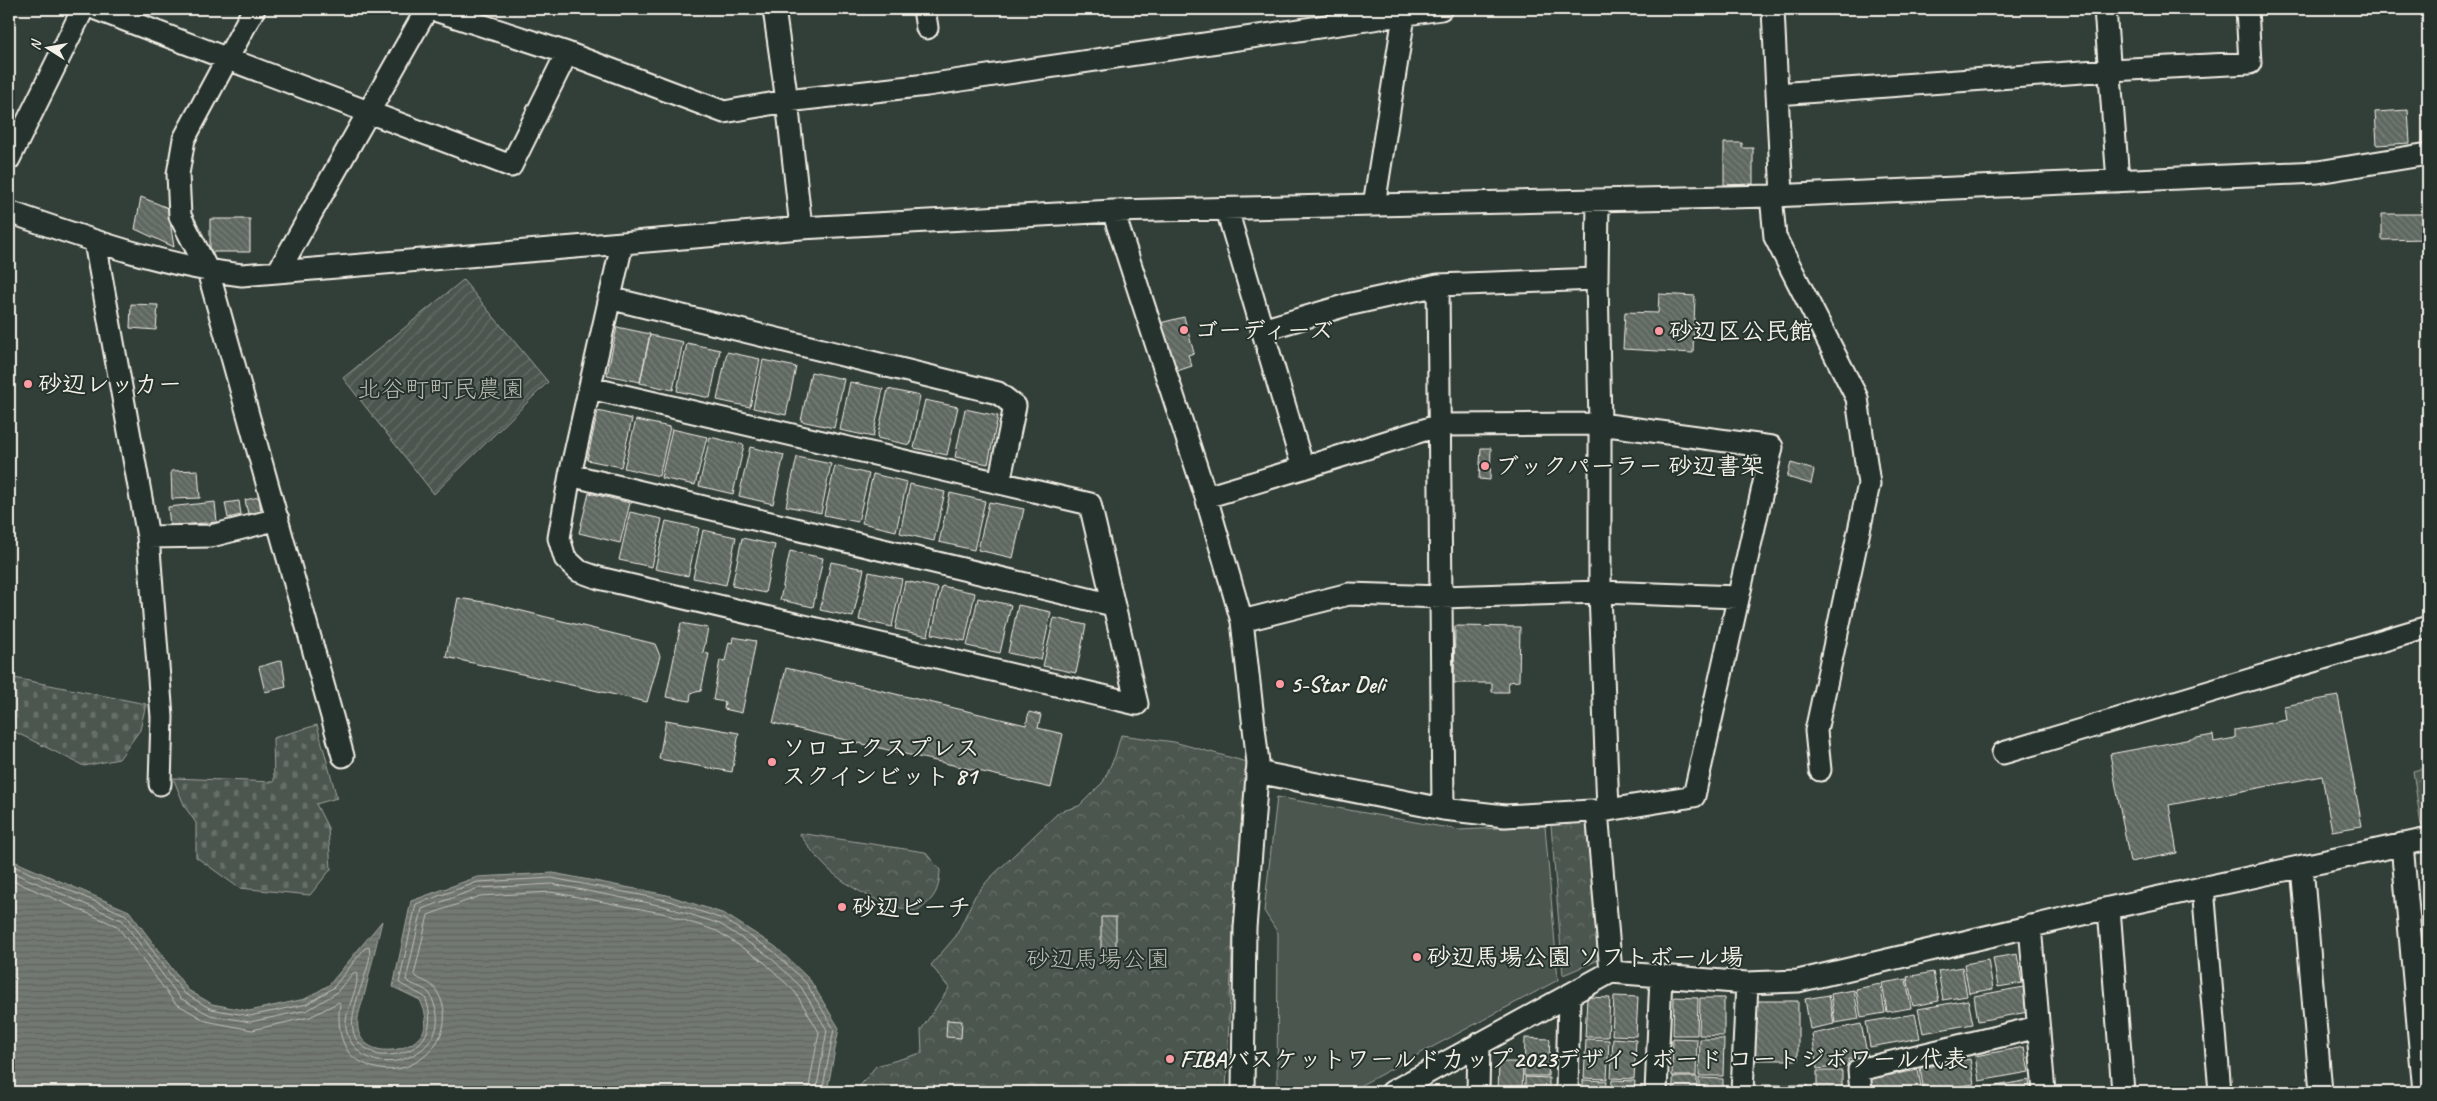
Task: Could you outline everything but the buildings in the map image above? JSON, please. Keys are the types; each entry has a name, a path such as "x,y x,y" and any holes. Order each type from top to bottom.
{"street":[{"path":"9,159 83,9"},
{"path":"96,9 226,60 369,111 511,166 567,53"},
{"path":"254,9 184,139 178,174 180,216 208,271 343,756"},
{"path":"278,272 427,9"},
{"path":"432,9 567,53 724,112 1404,16 1441,9"},
{"path":"774,9 787,102 801,228"},
{"path":"1773,9 1778,94 1775,237 1857,398 1869,484 1816,730 1820,770"},
{"path":"2106,9 2118,181"},
{"path":"1778,94 2110,70 2250,63 2246,9"},
{"path":"1374,205 1404,16"},
{"path":"9,212 95,242 208,271 242,275 801,228 1113,211 1227,210 1777,196 2318,172 2428,154"},
{"path":"1598,201 1597,279 1603,810 1611,972"},
{"path":"1227,210 1303,468"},
{"path":"1113,211 1206,497 1242,621 1258,763 1246,928 1242,1092"},
{"path":"95,242 148,537 162,717 160,784"},
{"path":"590,388 1090,504 1137,704 599,578 579,571 565,558 559,538 570,475 622,244"},
{"path":"1262,330 1348,305 1438,285 1597,279"},
{"path":"1438,285 1443,809"},
{"path":"609,298 998,393 1015,406 999,483"},
{"path":"1206,497 1440,425 1600,424 1772,447 1694,796 1603,810 1505,816 1443,809 1257,772"},
{"path":"570,475 1113,605"},
{"path":"148,537 211,536 278,519"},
{"path":"1242,621 1349,594 1442,597 1600,592 1738,597"},
{"path":"2003,754 2428,627"},
{"path":"1392,1092 1611,972 1747,983 1798,981 2109,908 2428,839"},
{"path":"2402,844 2424,1092"},
{"path":"2302,866 2321,1092"},
{"path":"2203,887 2220,1092"},
{"path":"2109,908 2123,1092"},
{"path":"2030,926 2044,1092"},
{"path":"1656,1092 1661,976"},
{"path":"1742,1092 1747,983"},
{"path":"1567,1092 1569,995"},
{"path":"1861,1092 1859,1070 2038,1027"},
{"path":"1478,1092 1479,1044"}],"green space":[{"name":"北谷町町民農園","path":"463,280 548,382 434,494 343,378"},
{"path":"9,677 146,704 140,730 119,759 84,766 9,729"},
{"path":"317,725 337,798 316,804 328,828 331,869 310,895 239,888 196,857 196,823 185,807 173,778 274,782 273,738"},
{"name":"砂辺馬場公園","path":"1121,735 1174,742 1247,762 1233,927 1226,1092 855,1092 876,1066 922,1053 921,1030 949,988 931,965 956,936 975,896 989,879 1059,812 1079,806 1103,782 1115,756"},
{"path":"2428,767 2428,824 2421,825 2413,771"},
{"name":"砂辺馬場公園 ソフトボール場","path":"1277,797 1459,830 1545,826 1558,980 1348,1092 1277,1092 1278,933 1264,911"},
{"path":"1592,822 1601,959 1563,975 1551,825"},
{"path":"799,833 925,852 940,870 939,883 935,894 918,911 896,907 874,899 852,887 829,870"}],"water":[{"path":"9,859 129,911 188,990 212,1004 249,1011 305,999 329,985 382,921 358,1024 362,1039 370,1046 381,1050 403,1048 413,1042 421,1035 426,1022 420,1000 393,987 411,901 477,877 553,873 667,895 725,914 776,947 810,980 839,1028 827,1092 9,1092"}],"place":[{"name":"ゴーディーズ","path":"1184,330"},
{"name":"砂辺区公民館","path":"1659,331"},
{"name":"砂辺レッカー","path":"28,384"},
{"name":"ブックパーラー 砂辺書架","path":"1485,466"},
{"name":"5-Star Deli","path":"1280,684"},
{"name":"ソロ エクスプレス スクインビット 81","path":"772,762"},
{"name":"砂辺ビーチ","path":"842,907"},
{"name":"砂辺馬場公園 ソフトボール場","path":"1417,957"},
{"name":"FIBAバスケットワールドカップ2023デザインボード コートジボワール代表","path":"1170,1059"}]}
